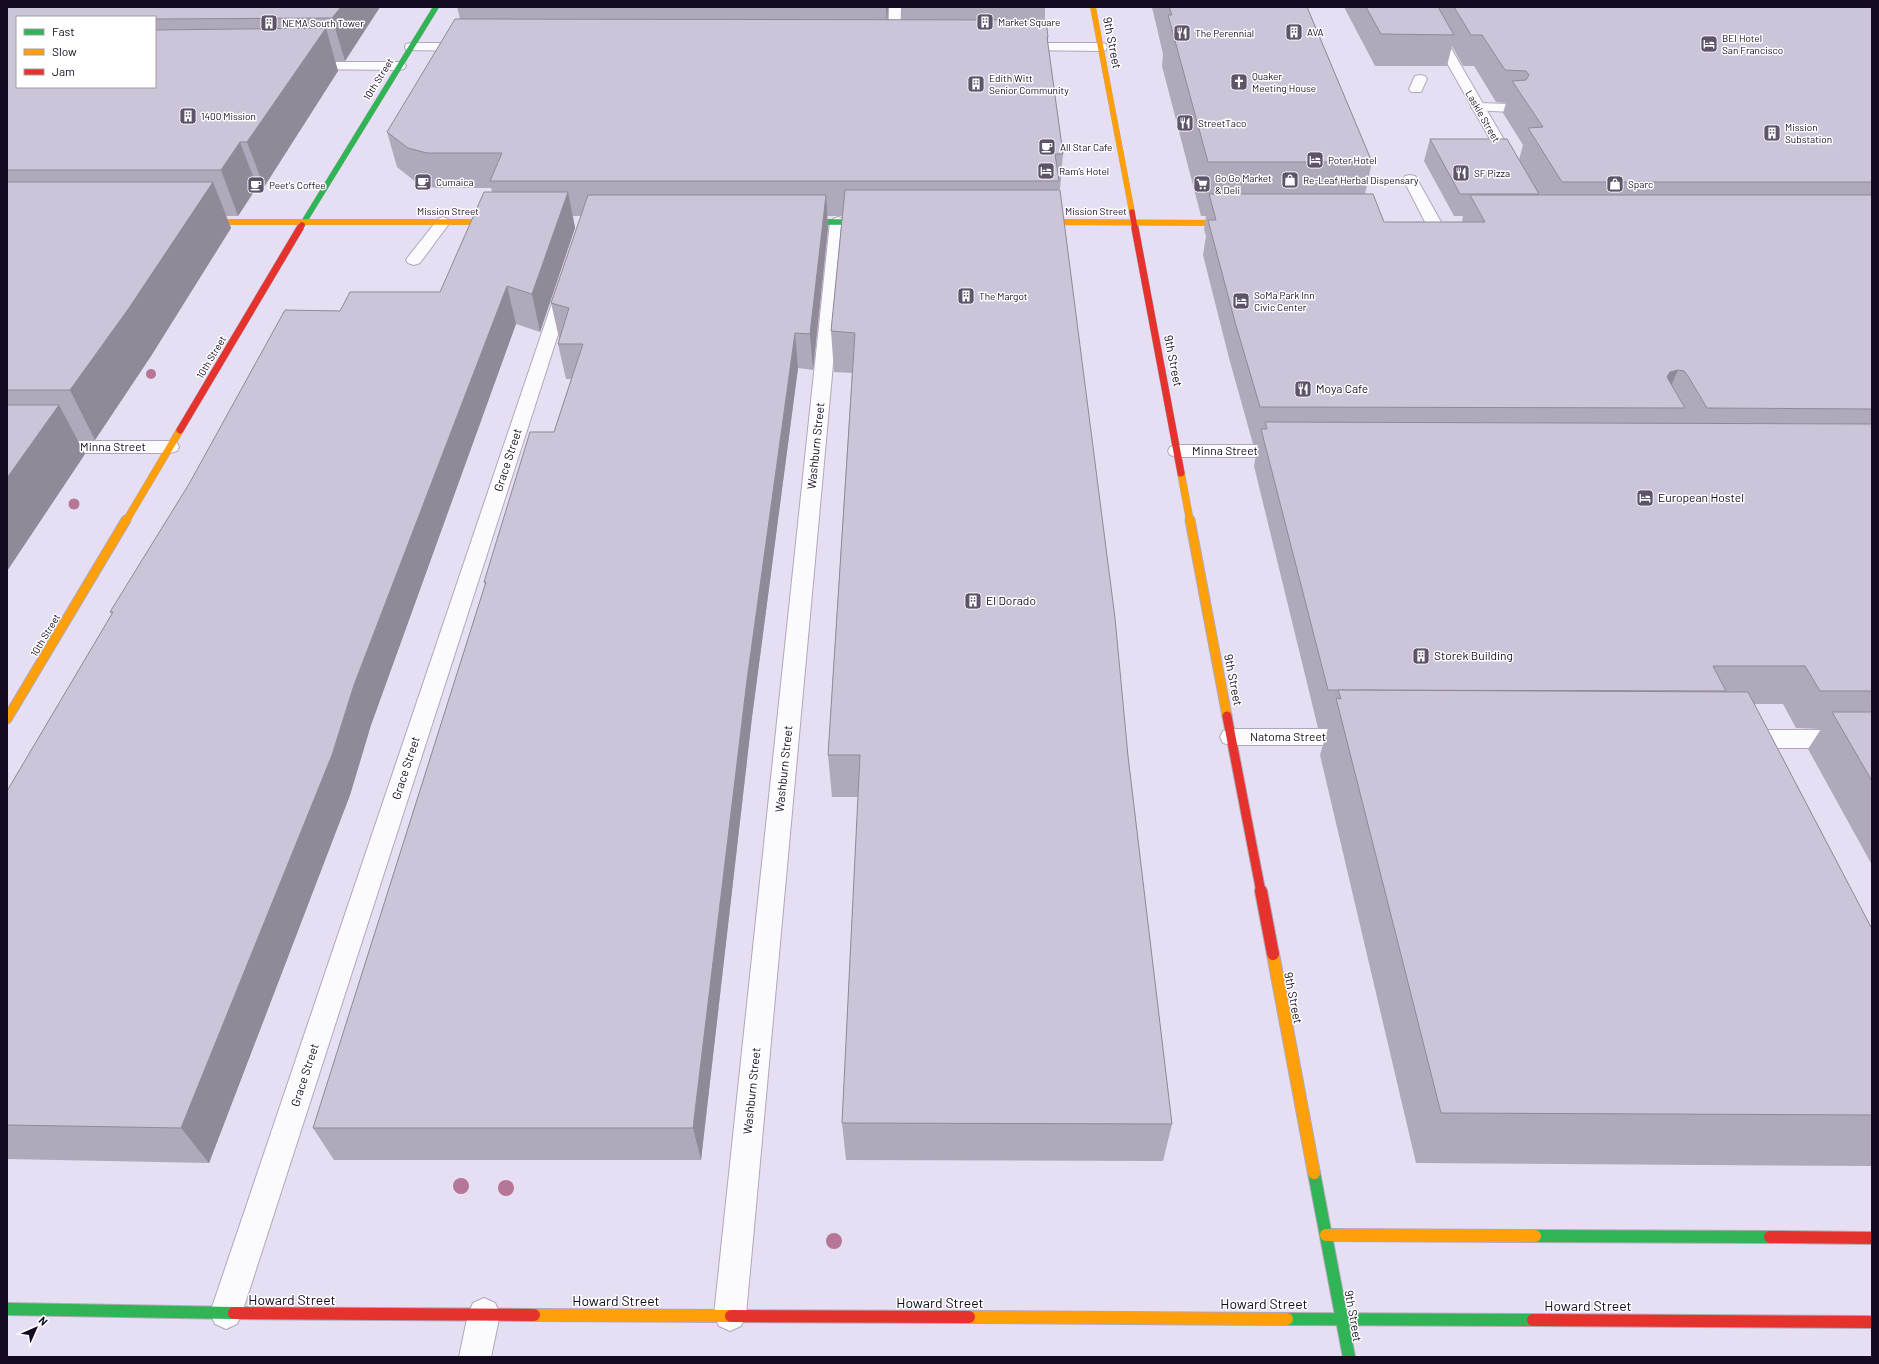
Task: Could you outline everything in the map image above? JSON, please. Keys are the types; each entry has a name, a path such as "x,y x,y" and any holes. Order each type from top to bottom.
{"main road":[{"name":"10th Street","path":"7,719 304,222 436,7"},
{"name":"9th Street","path":"1093,7 1348,1357"},
{"name":"Mission Street","path":"185,222 511,222"},
{"path":"791,222 885,222"},
{"name":"Mission Street","path":"1025,222 1241,222"},
{"path":"1326,1235 1872,1238"},
{"name":"Howard Street","path":"7,1309 226,1313 1872,1322"}],"street":[{"path":"894,47 895,7"},
{"name":"Laskie Street","path":"1429,22 1518,177"},
{"path":"412,47 477,47"},
{"path":"878,47 909,47"},
{"path":"1003,47 1101,47"},
{"path":"294,66 400,66"},
{"path":"1478,107 1511,108"},
{"path":"1410,179 1433,222"},
{"path":"414,260 443,222"},
{"name":"Washburn Street","path":"730,1316 838,222"},
{"name":"Grace Street","path":"226,1313 569,278"},
{"name":"Minna Street","path":"7,446 170,447"},
{"name":"Minna Street","path":"1177,451 1302,451"},
{"name":"Natoma Street","path":"1231,736 1376,737"},
{"path":"1725,738 1872,739"},
{"path":"475,1357 484,1314"}],"building":[{"path":"7,7 341,7 332,18 156,19 156,16 16,16 16,88 156,88 156,30 326,28 247,142 240,142 221,170 7,170"},
{"path":"1169,7 1307,7 1372,162 1208,162 1168,15 1172,15"},
{"path":"1366,7 1438,7 1454,35 1381,34"},
{"path":"1454,7 1872,7 1872,182 1562,182 1528,128 1543,127 1512,81 1526,80 1529,75 1526,71 1505,70 1482,35 1471,35"},
{"path":"455,19 1046,20 1063,154 1055,154 1059,181 490,181 502,153 427,153 408,148 387,132"},
{"path":"1430,139 1507,139 1539,194 1460,194"},
{"path":"7,182 213,182 129,308 70,390 7,390"},
{"path":"845,190 1060,190 1115,618 1128,756 1172,1124 842,1123 860,755 828,755 855,333 831,331"},
{"path":"484,192 568,192 532,294 507,286 354,685 332,755 181,1128 7,1125 7,791 113,612 110,612 189,484 285,310 340,311 350,292 440,292"},
{"path":"1209,194 1373,194 1384,222 1485,222 1470,195 1872,195 1872,409 1707,408 1688,376 1684,371 1678,370 1670,372 1667,377 1685,408 1260,407 1235,322 1208,220 1216,220"},
{"path":"588,195 826,195 810,334 795,333 747,680 693,1128 313,1128 486,582 484,582 530,432 554,432 583,344 558,344 569,308 551,303"},
{"path":"7,405 59,405 7,478"},
{"path":"1265,422 1872,424 1872,691 1820,691 1805,666 1713,666 1726,691 1328,690 1261,429 1267,429"},
{"path":"1338,690 1748,692 1872,929 1872,1115 1441,1113 1336,698 1341,699"},
{"path":"1832,712 1872,712 1872,781"}],"traffic: fast":[{"path":"302,225 436,7"},
{"path":"798,222 872,222"},
{"path":"1314,1173 1349,1357"},
{"path":"1535,1236 1770,1237"},
{"path":"7,1309 234,1313"},
{"path":"1287,1319 1533,1320"}],"traffic: slow":[{"path":"1093,7 1132,212"},
{"path":"198,222 502,222"},
{"path":"1034,222 1234,223"},
{"path":"7,719 180,430"},
{"path":"1181,473 1227,716"},
{"path":"1273,954 1314,1173"},
{"path":"1326,1235 1535,1236"},
{"path":"534,1315 731,1316"},
{"path":"969,1317 1287,1319"}],"traffic: jam":[{"path":"1132,212 1181,473"},
{"path":"180,430 302,225"},
{"path":"1227,716 1273,954"},
{"path":"1770,1237 1872,1238"},
{"path":"234,1313 534,1315"},
{"path":"731,1316 969,1317"},
{"path":"1533,1320 1872,1322"}],"place":[{"name":"Market Square","path":"985,22"},
{"name":"NEMA South Tower","path":"269,23"},
{"name":"AVA","path":"1294,32"},
{"name":"The Perennial","path":"1182,33"},
{"name":"BEI Hotel San Francisco","path":"1709,44"},
{"name":"Quaker Meeting House","path":"1239,82"},
{"name":"Edith Witt Senior Community","path":"976,84"},
{"name":"1400 Mission","path":"188,116"},
{"name":"StreetTaco","path":"1185,123"},
{"name":"Mission Substation","path":"1772,133"},
{"name":"All Star Cafe","path":"1047,147"},
{"name":"Poter Hotel","path":"1315,160"},
{"name":"Ram’s Hotel","path":"1046,171"},
{"name":"SF Pizza","path":"1461,173"},
{"name":"Re-Leaf Herbal Dispensary","path":"1290,180"},
{"name":"Cumaica","path":"423,182"},
{"name":"Go Go Market & Deli","path":"1202,184"},
{"name":"Sparc","path":"1615,184"},
{"name":"Peet's Coffee","path":"256,185"},
{"name":"The Margot","path":"966,296"},
{"name":"SoMa Park Inn Civic Center","path":"1241,301"},
{"name":"Moya Cafe","path":"1303,389"},
{"name":"European Hostel","path":"1645,498"},
{"name":"El Dorado","path":"973,601"},
{"name":"Storek Building","path":"1421,656"}]}
